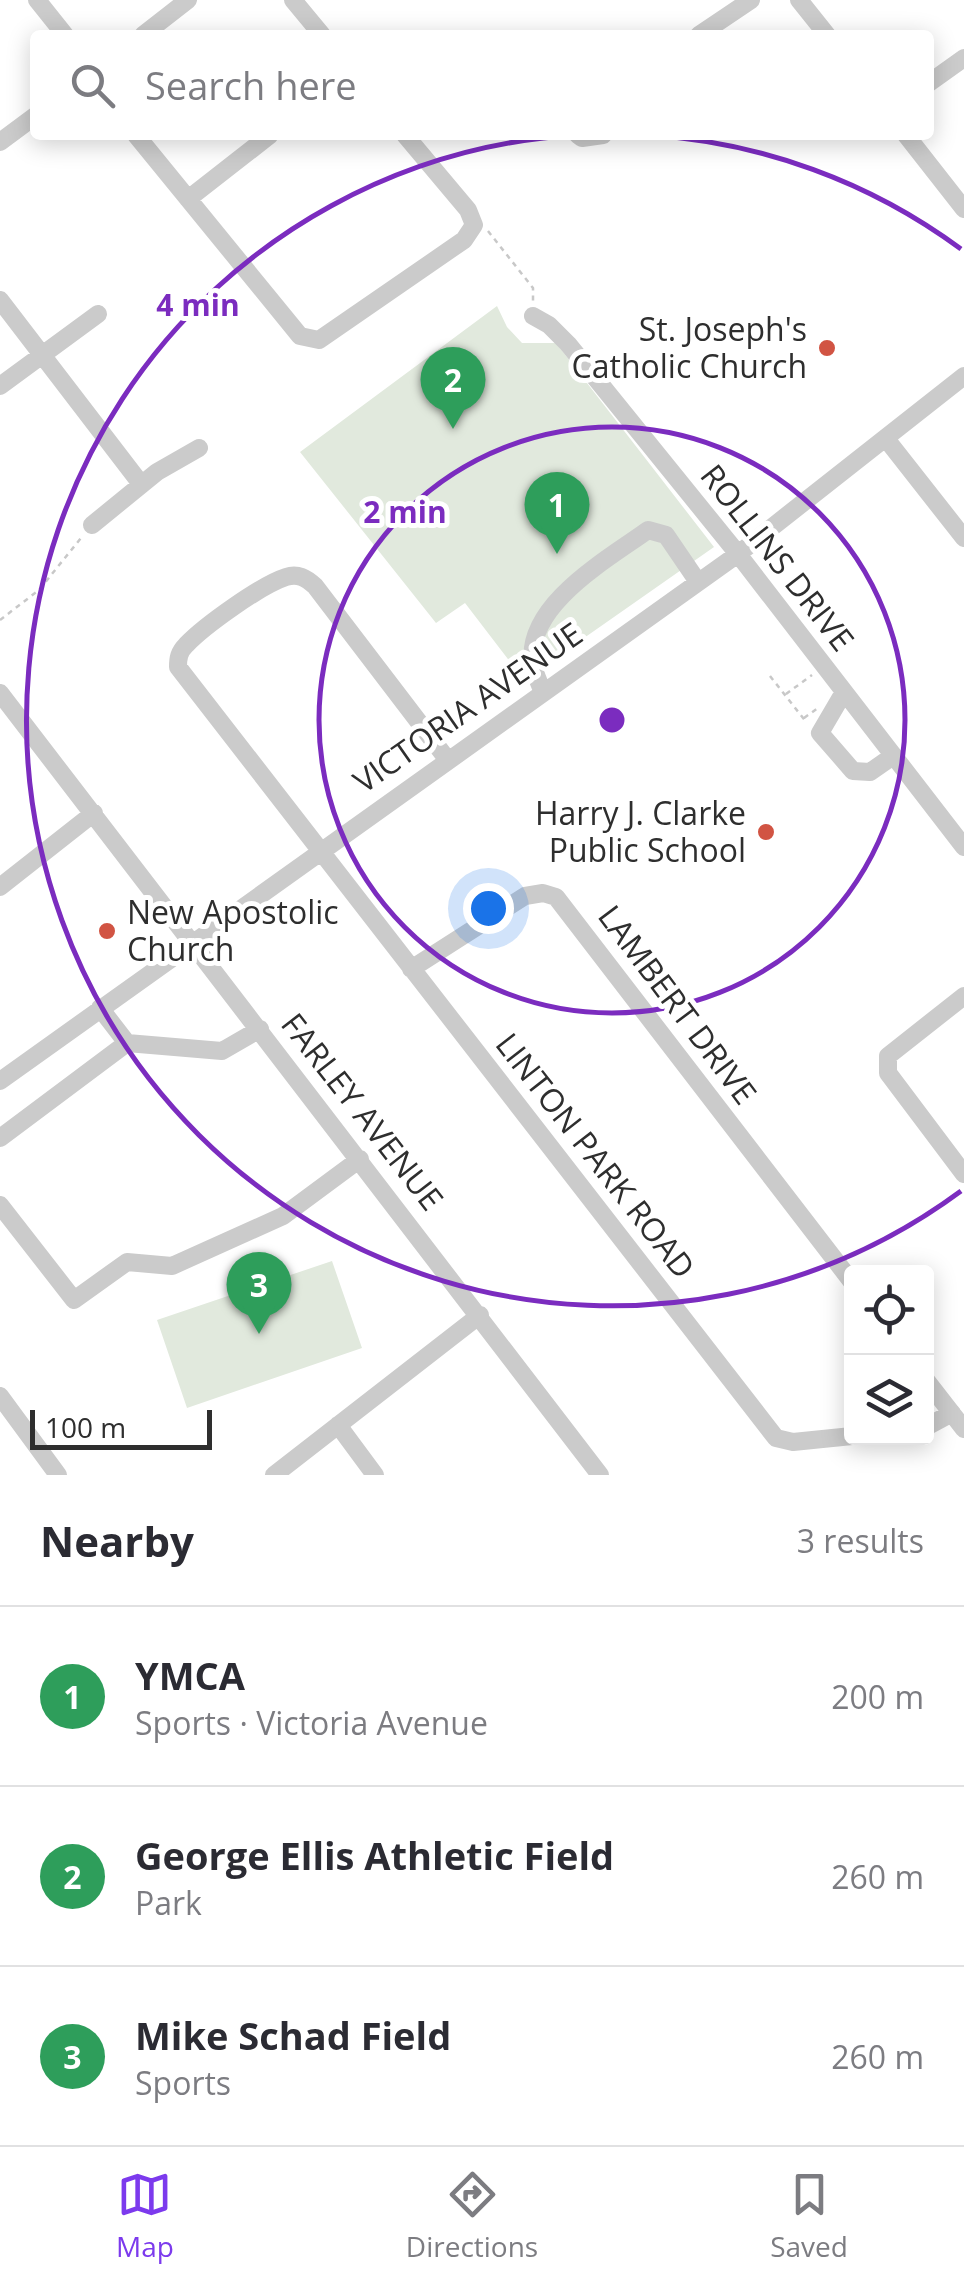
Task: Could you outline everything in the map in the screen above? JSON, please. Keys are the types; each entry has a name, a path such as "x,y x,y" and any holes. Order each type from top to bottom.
{"street":[{"path":"36,0 61,30"},
{"path":"149,30 188,0"},
{"path":"292,0 318,30"},
{"path":"706,30 751,0"},
{"path":"799,0 823,30"},
{"path":"934,80 964,58"},
{"path":"0,142 30,120"},
{"path":"140,140 300,336 310,340 319,340 464,240 474,223 468,210 410,140"},
{"path":"188,198 263,140"},
{"path":"910,140 964,209"},
{"path":"0,300 141,484"},
{"path":"0,386 98,314"},
{"name":"ROLLINS DRIVE","path":"533,316 568,344 738,554 964,846"},
{"name":"VICTORIA AVENUE","path":"0,1080 738,554 964,376"},
{"path":"886,440 964,538"},
{"path":"92,526 141,484 199,448"},
{"path":"543,693 532,661 538,629 560,594 648,530 666,534 698,582"},
{"name":"LINTON PARK ROAD","path":"447,760 304,576 288,576 238,604 186,644 178,656 178,667 776,1438 792,1442 844,1437"},
{"path":"844,692 820,733 853,771 870,772 894,756"},
{"name":"FARLEY AVENUE","path":"2,699 600,1475"},
{"path":"0,887 94,814"},
{"name":"LAMBERT DRIVE","path":"411,969 525,896 543,893 556,897 844,1272"},
{"path":"964,996 888,1056 888,1074 964,1174"},
{"path":"100,1008 127,1042"},
{"path":"0,1138 127,1042 222,1051 260,1029"},
{"path":"0,1205 74,1300 127,1262 172,1266 283,1216 360,1159"},
{"path":"274,1475 480,1316"},
{"path":"934,1390 964,1429"},
{"path":"0,1396 52,1473"},
{"path":"934,1423 952,1414"},
{"path":"338,1425 375,1475"}],"path":[{"path":"474,223 484,226 533,288 533,316"},
{"path":"0,620 40,590 92,526"},
{"path":"785,695 824,666"},
{"path":"770,676 808,724 820,733"}],"shaded area":[{"path":"497,306 507,327 522,343 556,343 714,547 524,680 465,603 436,623 300,452"},
{"path":"332,1261 362,1348 187,1408 157,1320"}],"place":[{"name":"St. Joseph's Catholic Church","path":"827,348"},
{"name":"George Ellis Athletic Field","path":"453,429"},
{"name":"YMCA","path":"557,554"},
{"name":"Harry J. Clarke Public School","path":"766,832"},
{"name":"New Apostolic Church","path":"107,931"},
{"name":"Mike Schad Field","path":"259,1334"}]}
